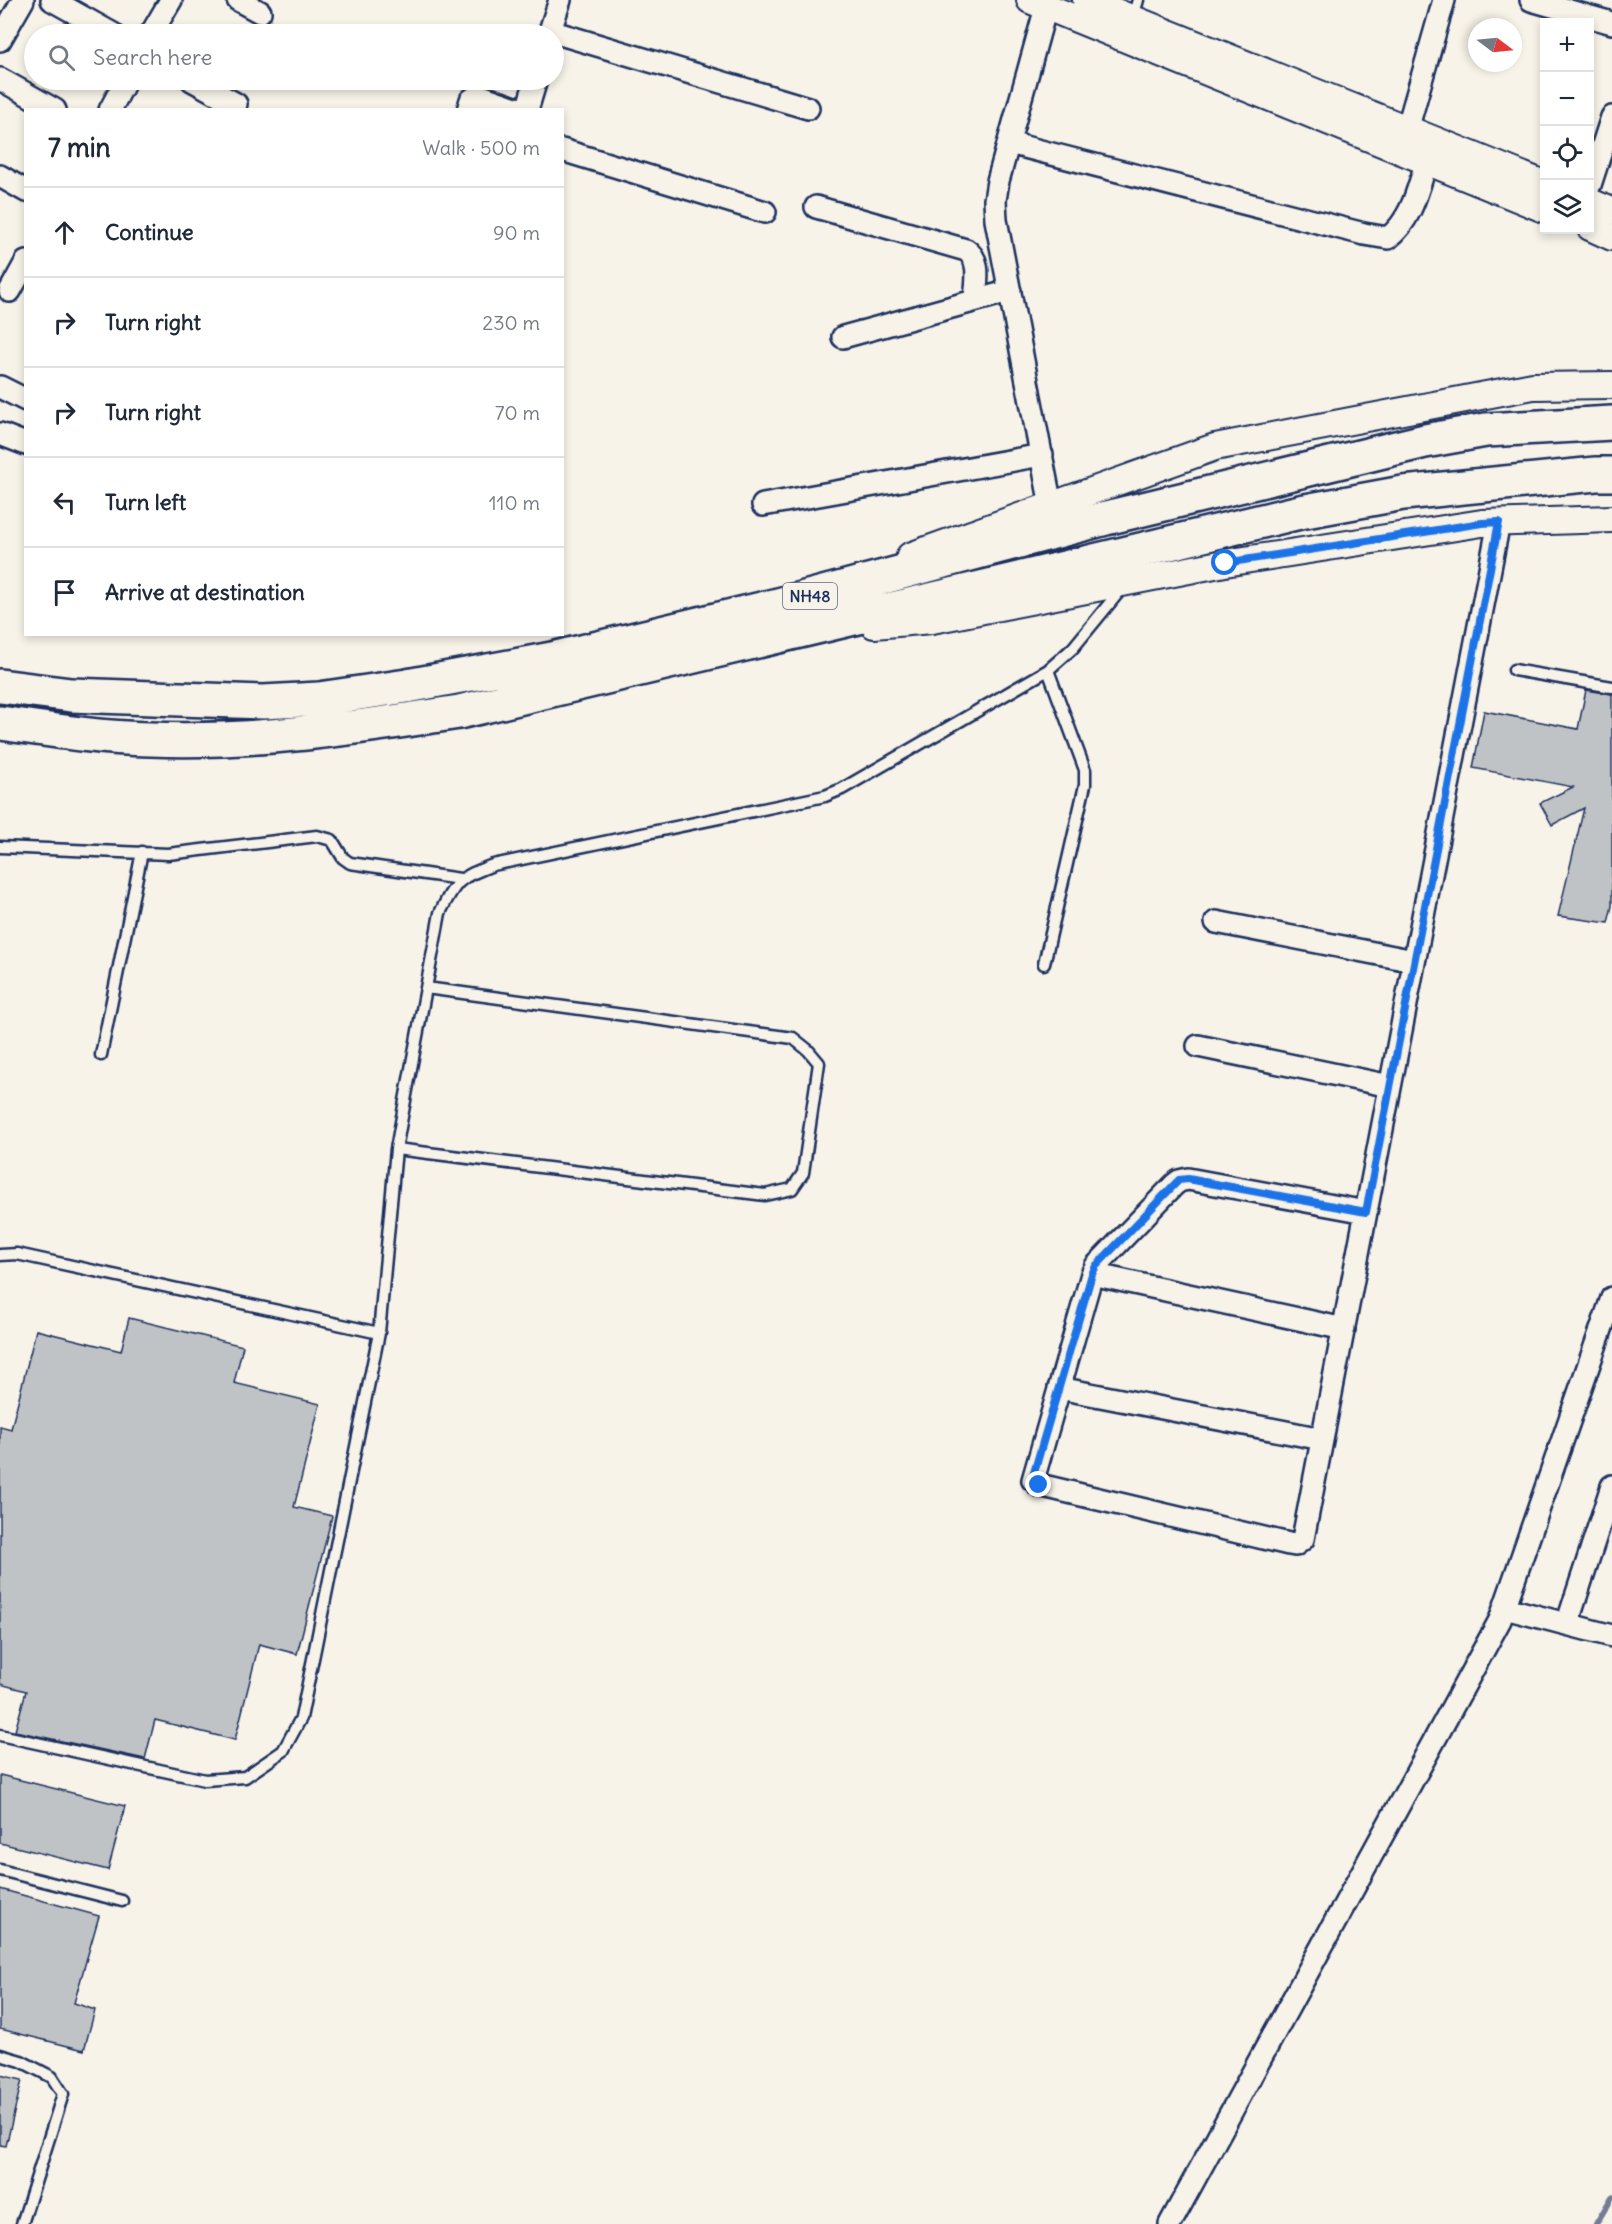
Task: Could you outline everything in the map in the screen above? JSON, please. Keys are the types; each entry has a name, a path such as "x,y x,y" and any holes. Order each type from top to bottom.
{"highway":[{"name":"NH48","path":"0,723 56,731 150,739 237,738 348,729 459,712 784,618 1106,518 1425,441 1486,430 1612,423"},
{"name":"NH48","path":"0,686 71,695 178,700 263,702 319,699 407,686 552,658 784,618 1403,493 1612,474"}],"street":[{"path":"0,40 22,0"},
{"path":"52,0 95,24"},
{"path":"158,24 171,0"},
{"path":"238,0 260,12"},
{"path":"553,24 560,0"},
{"path":"1086,0 1404,140 1540,182"},
{"path":"1404,140 1444,0"},
{"path":"1531,0 1612,23"},
{"path":"1051,506 996,220 995,200 1041,2 1132,20"},
{"path":"564,37 808,108"},
{"path":"0,79 51,108"},
{"path":"111,108 121,90"},
{"path":"210,90 236,104"},
{"path":"528,108 533,90"},
{"path":"469,108 471,100 478,95 515,108"},
{"path":"1592,180 1612,117"},
{"path":"1404,140 1427,161 1540,207"},
{"path":"1009,143 1364,234 1389,238 1400,230 1408,216 1427,161"},
{"path":"564,151 765,212"},
{"path":"0,176 24,190"},
{"path":"1594,204 1612,211"},
{"path":"816,207 966,250 972,254 977,265 975,300"},
{"path":"1594,229 1612,237"},
{"path":"8,293 24,265"},
{"path":"843,337 1010,291"},
{"path":"784,618 1051,506 1215,447 1533,386 1612,385"},
{"path":"0,387 24,399"},
{"path":"0,435 24,443"},
{"path":"763,505 1042,455"},
{"path":"784,618 932,620 1225,563 1482,523 1612,519"},
{"path":"1366,1212 1188,1179 1179,1180 1096,1266 1092,1274 1033,1476 1035,1483 1289,1545 1295,1545 1303,1539 1499,522"},
{"path":"1216,922 1414,961"},
{"path":"1198,1046 1390,1086"},
{"path":"1092,1274 1344,1329"},
{"path":"1170,2224 1505,1608 1603,1356 1612,1298"},
{"path":"1059,1388 1322,1439"},
{"path":"1567,1624 1612,1486"},
{"path":"1505,1608 1612,1636"}],"lane":[{"path":"0,1735 205,1780 245,1777 284,1751 301,1718 379,1333 396,1149 440,913 452,889 460,879 493,865 825,796 842,789 1048,669 1074,648 1127,582"},
{"path":"1044,964 1085,785 1085,770 1048,669"},
{"path":"1514,670 1612,687"},
{"path":"0,847 168,854 316,836 332,840 343,858 350,864 460,879"},
{"path":"101,1055 142,852"},
{"path":"396,1149 765,1195 792,1189 803,1173 819,1063 793,1038 426,988"},
{"path":"0,1255 17,1254 379,1333"},
{"path":"0,1870 123,1901"},
{"path":"0,2055 21,2061 52,2077 63,2094 22,2224"}],"building":[{"path":"1586,690 1612,694 1612,906 1608,923 1558,916 1584,808 1552,825 1540,803 1573,787 1473,768 1484,711 1578,729"},
{"path":"129,1318 243,1346 234,1383 320,1404 294,1507 332,1516 297,1654 259,1644 235,1740 155,1720 145,1759 15,1731 26,1691 0,1684 0,1426 11,1429 36,1330 121,1351"},
{"path":"0,1775 125,1806 108,1870 0,1843"},
{"path":"0,1889 99,1916 74,2003 95,2010 84,2050 0,2029"},
{"path":"0,2075 22,2080 6,2146 0,2145"}],"waterway":[{"path":"1596,2224 1612,2197"}],"route":[{"path":"1039,1485 1033,1480 1033,1476 1092,1274 1096,1266 1179,1180 1188,1179 1366,1212 1499,522 1225,563"}]}
